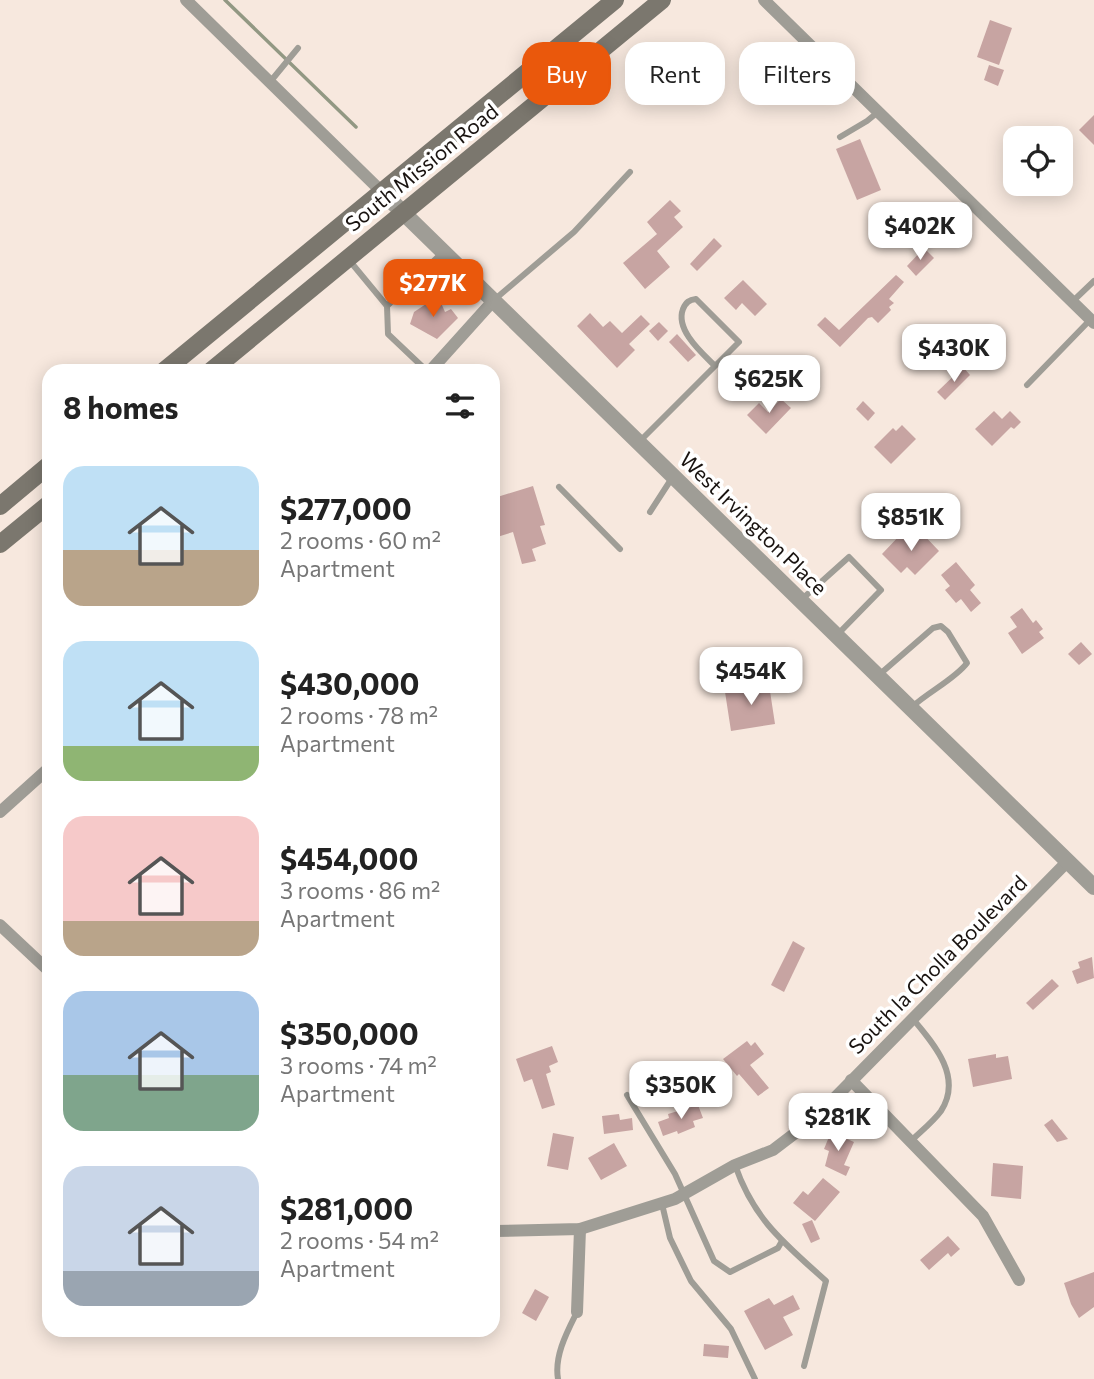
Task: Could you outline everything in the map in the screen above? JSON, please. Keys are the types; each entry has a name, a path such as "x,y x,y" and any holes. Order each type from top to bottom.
{"main road":[{"name":"South Mission Road","path":"173,364 615,0"},
{"name":"South Mission Road","path":"219,364 662,0"},
{"path":"0,506 42,476"},
{"path":"0,544 42,510"}],"street":[{"path":"186,0 382,192"},
{"path":"764,0 1092,321"},
{"name":"West Irvington Place","path":"382,192 1094,887"},
{"path":"436,364 494,301"},
{"path":"0,813 42,774"},
{"name":"South la Cholla Boulevard","path":"500,1231 580,1229 662,1203 736,1165 773,1150 815,1118 1069,861"},
{"path":"0,925 42,964"},
{"path":"851,1080 983,1216 1019,1280"},
{"path":"577,1312 580,1229"}],"lane":[{"path":"270,82 299,48"},
{"path":"840,136 878,112"},
{"path":"494,301 574,232 630,172"},
{"path":"387,306 443,252"},
{"path":"348,258 387,306 388,334 421,364"},
{"path":"1073,302 1094,281"},
{"path":"638,442 715,366 739,342 693,299 682,311 683,323 695,346 715,366"},
{"path":"1027,385 1092,321"},
{"path":"650,512 674,477"},
{"path":"559,487 620,549"},
{"path":"801,601 849,557 881,590 837,636"},
{"path":"878,676 933,628 941,626 948,632 967,658 967,663 963,669 928,692 911,708"},
{"path":"910,1142 940,1112 947,1099 950,1081 941,1055 912,1018"},
{"path":"627,1095 685,1193 714,1261 730,1272 778,1248 782,1241"},
{"path":"736,1165 752,1205 771,1230 825,1281 804,1366"},
{"path":"662,1203 670,1238 691,1281 732,1329 755,1379"},
{"path":"558,1379 558,1358 577,1312"}],"building":[{"path":"990,20 1012,28 999,65 977,57"},
{"path":"989,65 1004,70 998,86 984,80"},
{"path":"1094,115 1094,145 1079,130"},
{"path":"860,139 881,190 857,200 836,149"},
{"path":"670,200 681,211 674,217 683,227 657,251 670,267 645,289 623,263 657,234 647,222"},
{"path":"714,238 722,246 697,271 690,264"},
{"path":"924,248 934,258 916,276 907,266"},
{"path":"896,275 904,282 889,299 894,303 889,307 891,310 878,323 872,317 868,318 840,347 817,325 825,317 839,330"},
{"path":"743,280 767,304 755,316 742,303 736,310 724,298"},
{"path":"438,296 445,312 451,309 458,318 437,339 410,324 414,312"},
{"path":"590,313 603,327 610,321 622,333 641,315 650,324 629,344 635,350 617,368 577,326"},
{"path":"659,322 668,331 658,341 649,331"},
{"path":"677,334 696,355 688,362 669,342"},
{"path":"963,367 970,375 945,400 937,392"},
{"path":"781,399 791,408 766,434 747,415 759,403 768,412"},
{"path":"863,401 875,413 868,421 856,409"},
{"path":"994,411 1002,419 1010,411 1021,422 1014,429 1011,427 992,446 975,429"},
{"path":"902,425 916,439 891,464 874,447 893,428 896,431"},
{"path":"533,486 545,525 540,526 546,544 532,549 536,561 522,564 513,532 500,536 500,496"},
{"path":"920,531 939,551 915,575 907,567 901,573 882,554 901,534 909,542"},
{"path":"956,562 975,585 970,590 981,603 971,612 961,599 956,603 945,590 950,586 941,575"},
{"path":"1022,608 1033,623 1036,620 1043,629 1039,632 1044,638 1022,654 1008,633 1017,627 1010,617"},
{"path":"1081,642 1092,654 1079,665 1068,654"},
{"path":"768,678 775,724 731,731 725,692 752,689 751,681"},
{"path":"793,941 805,948 784,992 771,985"},
{"path":"1092,957 1094,978 1077,984 1072,971 1080,968 1078,962"},
{"path":"1052,979 1059,986 1033,1010 1026,1003"},
{"path":"747,1041 751,1046 755,1042 764,1054 750,1065 769,1088 758,1096 723,1059"},
{"path":"552,1046 558,1062 549,1066 551,1072 546,1074 555,1105 542,1109 532,1079 524,1082 516,1059"},
{"path":"996,1054 996,1058 1008,1056 1012,1079 973,1087 968,1059"},
{"path":"698,1105 703,1118 693,1121 695,1127 678,1134 677,1131 663,1136 658,1122 669,1118 668,1114"},
{"path":"619,1114 620,1120 632,1118 633,1130 604,1134 602,1116"},
{"path":"1052,1119 1068,1139 1057,1142 1044,1125"},
{"path":"831,1132 854,1142 844,1165 850,1167 846,1176 825,1166 829,1151 824,1149"},
{"path":"553,1133 574,1137 568,1170 547,1166"},
{"path":"614,1143 627,1166 601,1180 588,1158"},
{"path":"993,1163 1023,1166 1021,1199 991,1196"},
{"path":"823,1178 840,1192 815,1221 793,1203 803,1191 808,1195"},
{"path":"812,1220 820,1239 811,1243 802,1224"},
{"path":"948,1236 960,1249 951,1257 948,1253 929,1270 920,1260"},
{"path":"1094,1272 1094,1307 1079,1318 1064,1283"},
{"path":"535,1289 549,1297 536,1321 522,1313"},
{"path":"793,1295 800,1309 783,1317 793,1335 765,1350 744,1311 769,1298 774,1305"},
{"path":"704,1344 729,1346 728,1358 703,1356"}],"waterway":[{"path":"225,0 356,127"}]}
